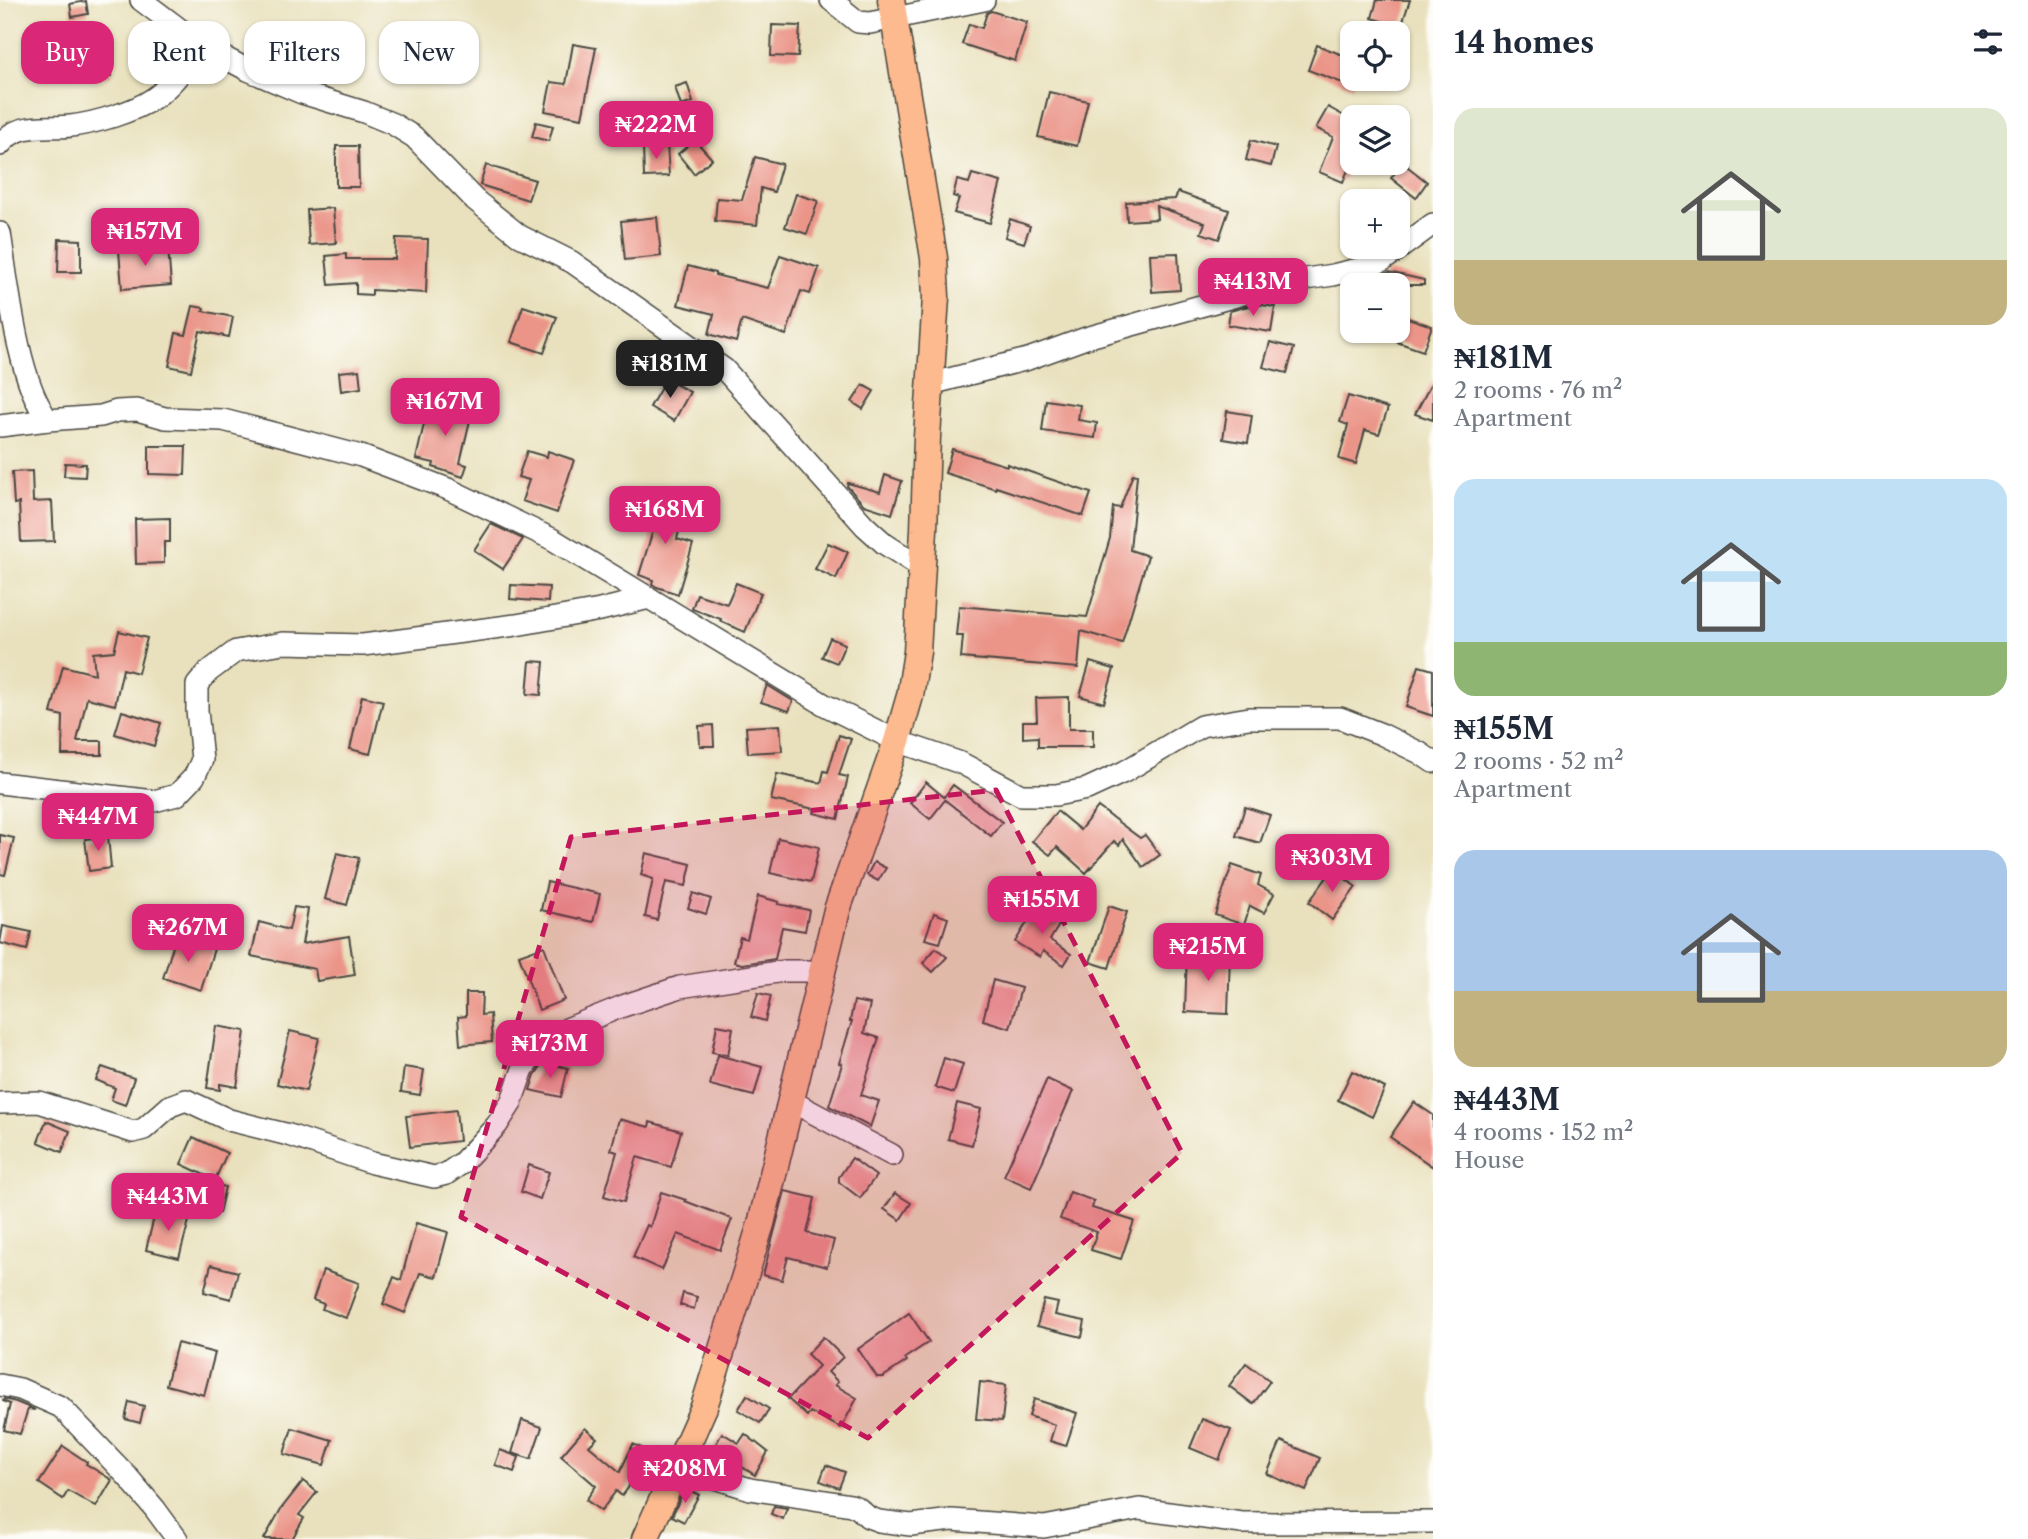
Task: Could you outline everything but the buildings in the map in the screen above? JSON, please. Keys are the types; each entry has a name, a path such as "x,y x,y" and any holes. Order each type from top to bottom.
{"main road":[{"path":"645,1539 704,1407 761,1224 837,910 897,741 917,652 936,297 934,258 892,10"}],"street":[{"path":"141,0 169,21"},
{"path":"831,0 858,22 870,23 892,10 984,0"},
{"path":"230,61 291,89 393,124 414,137 475,200 520,236 572,262 724,369 865,526 885,544 922,568"},
{"path":"0,145 5,137 17,130 69,126 124,112 153,99 170,84"},
{"path":"930,384 1028,359 1086,338 1286,282 1371,266 1433,224"},
{"path":"0,233 7,319 33,394 48,420"},
{"path":"0,426 136,410 165,418 223,420 361,456 449,489 552,539 825,705 897,741 961,763 1021,794 1056,795 1087,789 1124,772 1201,726 1250,718 1340,718 1401,743 1433,762"},
{"path":"0,783 154,801 177,795 194,777 202,760 197,685 208,672 236,651 283,643 363,645 516,625 649,598"},
{"path":"0,1103 39,1102 133,1132 144,1129 170,1106 186,1100 229,1120 289,1135 372,1163 434,1177 446,1174 462,1163 497,1125 511,1103 523,1069 530,1059 537,1050 569,1028 680,987 784,971 808,971 820,977"},
{"path":"791,1101 892,1155"},
{"path":"0,1385 20,1389 61,1407 127,1476 177,1539"},
{"path":"678,1467 750,1489 851,1505 882,1530 952,1521 1044,1527 1139,1509 1242,1523 1433,1522"}],"highlighted area":[{"path":"996,790 1182,1153 868,1438 461,1217 571,837"}]}
